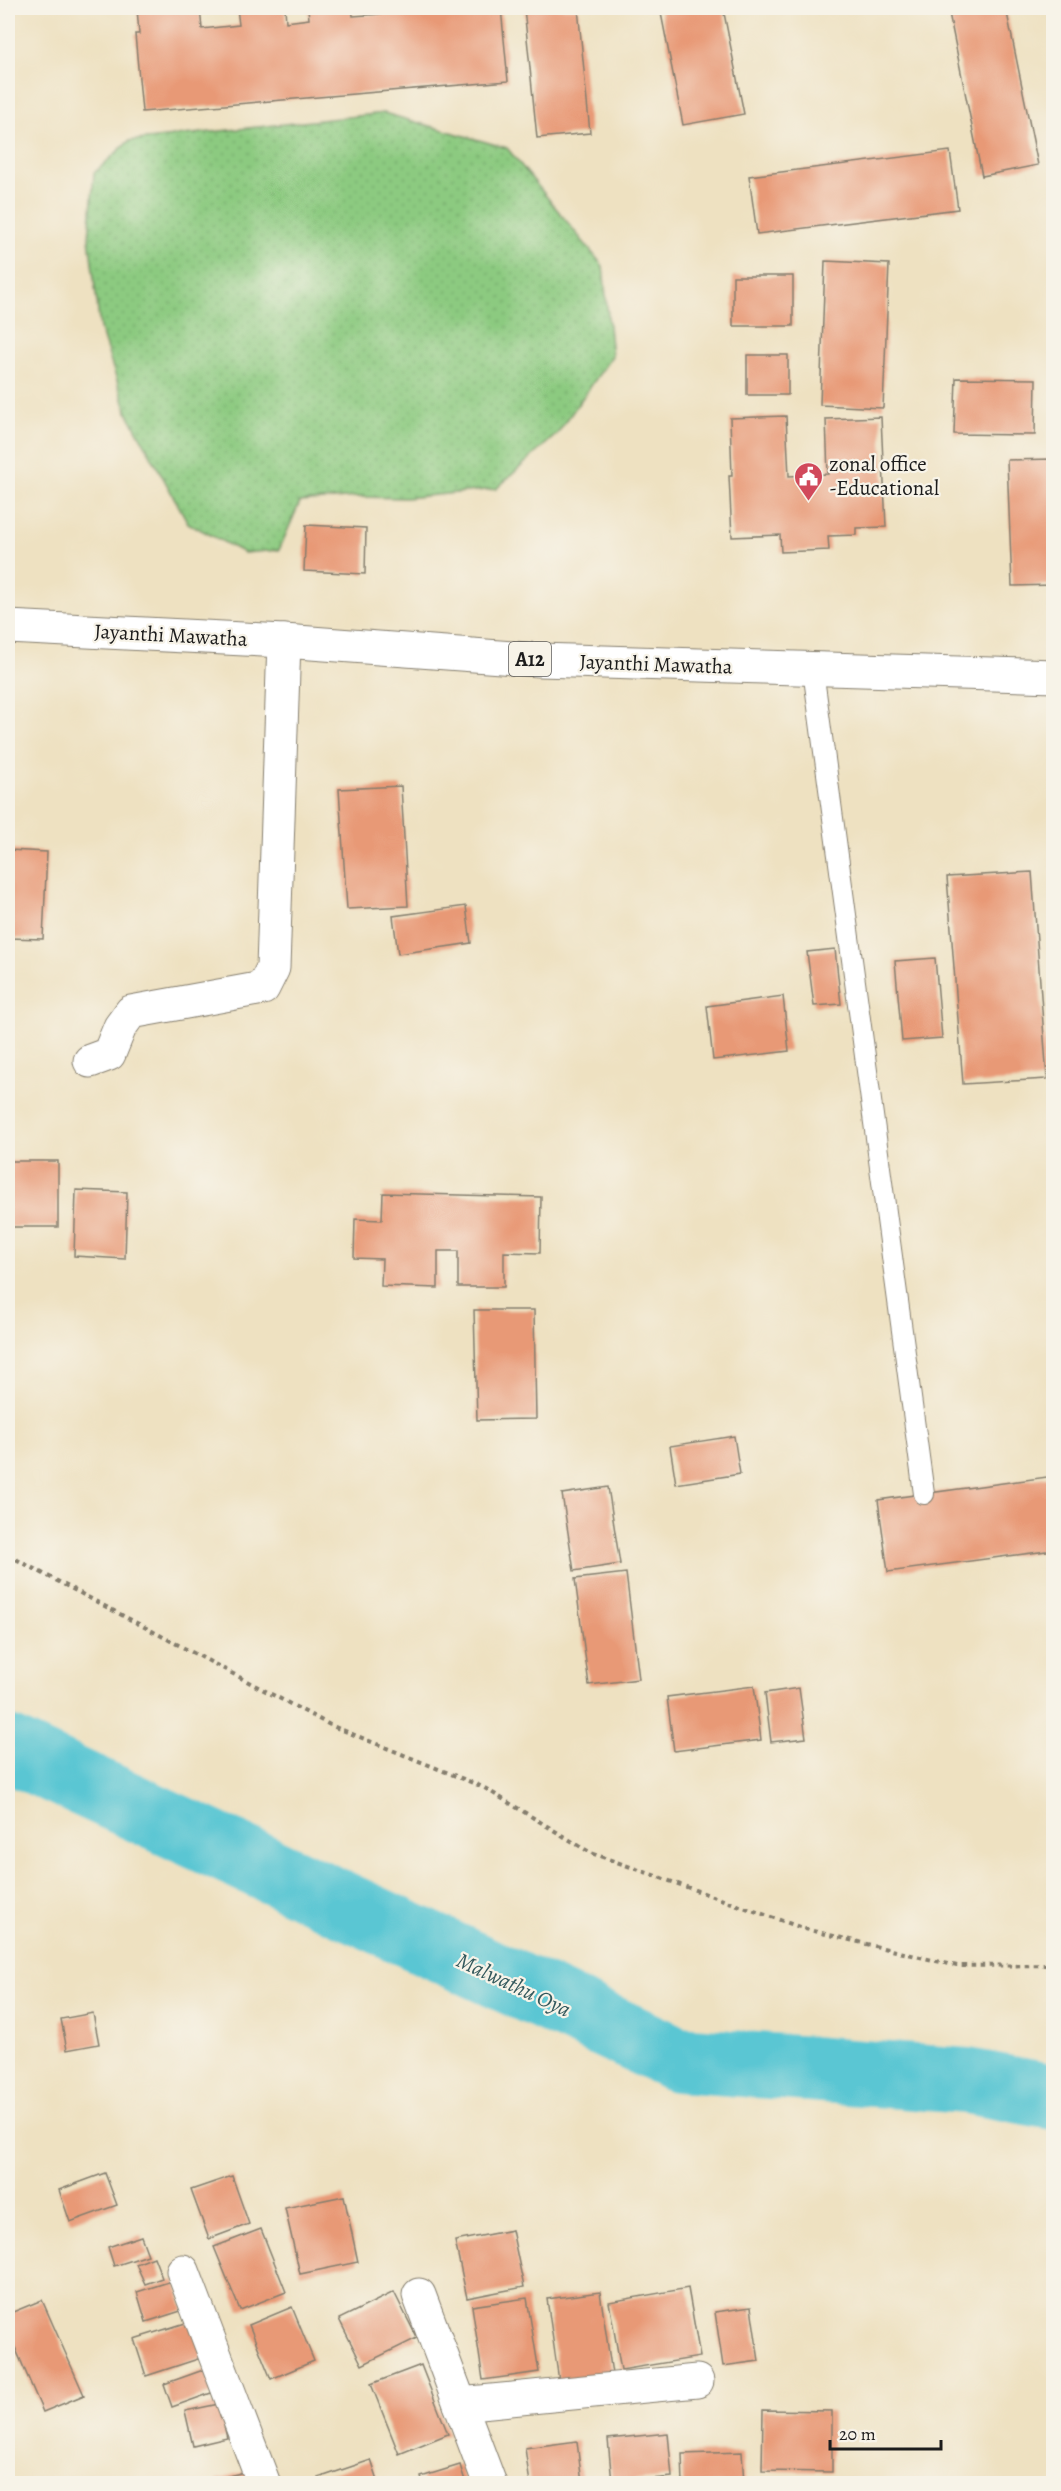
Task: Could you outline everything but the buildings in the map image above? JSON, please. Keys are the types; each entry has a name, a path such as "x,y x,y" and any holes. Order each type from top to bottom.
{"main road":[{"name":"Jayanthi Mawatha","path":"8,627 284,640 540,660 1053,676"},
{"path":"90,1061 109,1054 120,1027 131,1012 263,988 273,968 284,640"},
{"path":"183,2271 264,2484"},
{"path":"418,2295 490,2484"},
{"path":"460,2404 697,2381"}],"lane":[{"path":"813,670 924,1494"}],"path":[{"path":"8,1556 330,1725 483,1787 591,1853 805,1929 957,1966 1053,1965"}],"green space":[{"path":"384,113 507,148 603,266 612,356 557,434 496,489 406,498 357,497 300,502 279,550 244,553 188,523 127,412 100,328 89,238 94,173 129,141"}],"waterway":[{"name":"Malwathu Oya","path":"8,1749 677,2059 967,2081 1054,2097"}],"place":[{"name":"zonal office -Educational","path":"808,502"}]}
